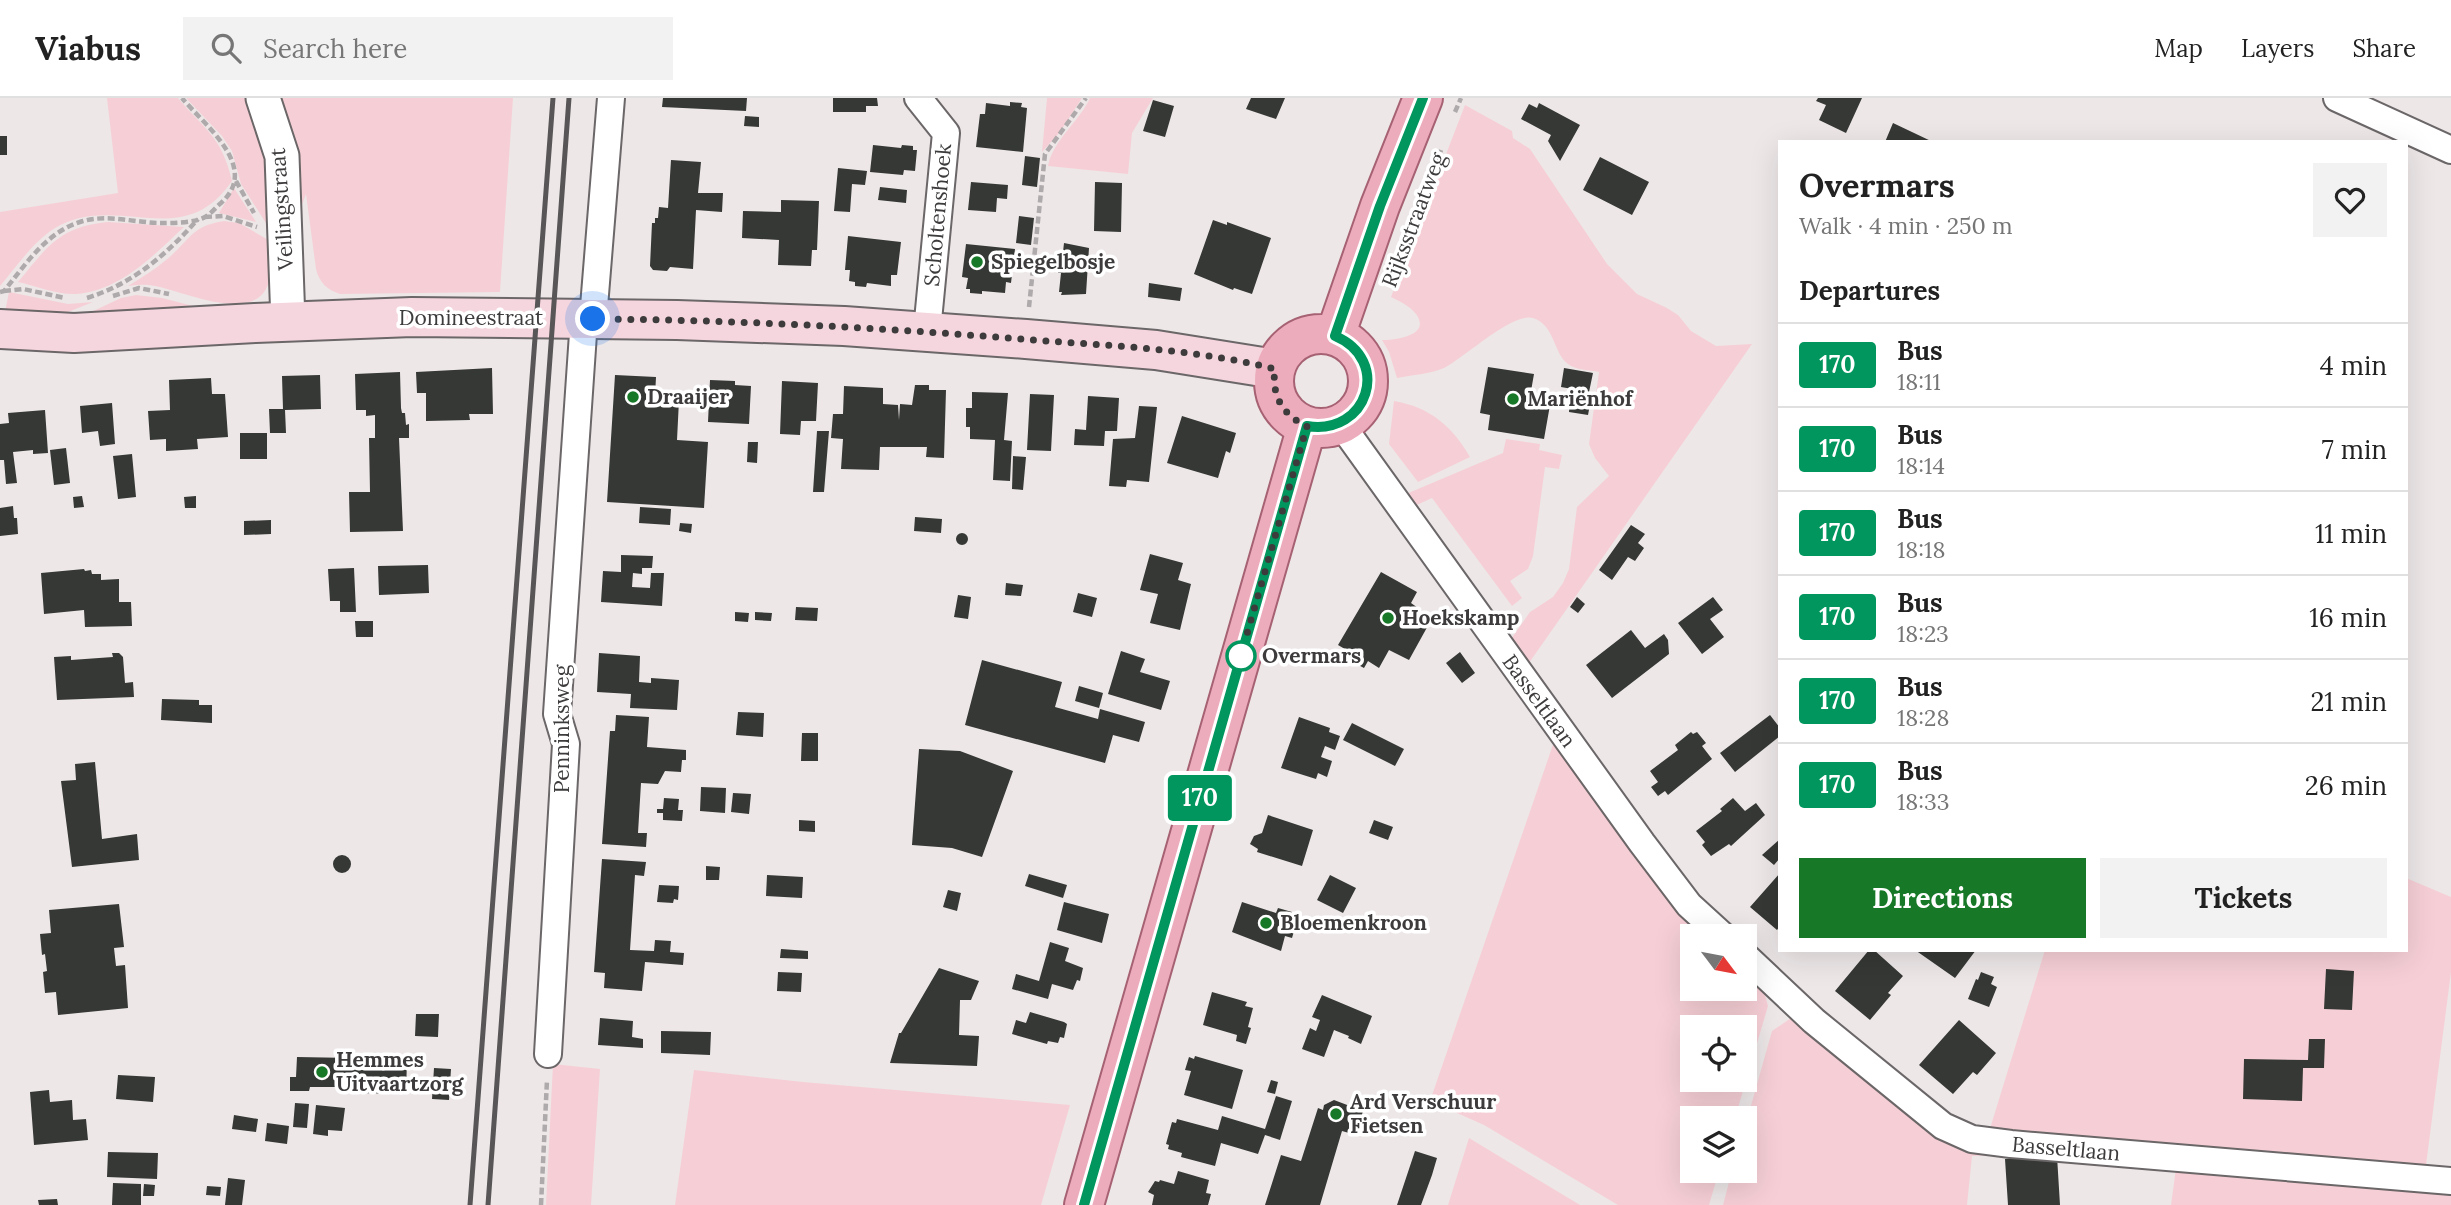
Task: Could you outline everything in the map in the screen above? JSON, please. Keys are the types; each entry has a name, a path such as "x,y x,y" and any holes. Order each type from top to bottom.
{"main road":[{"name":"Rijksstraatweg","path":"1351,339 1380,206 1437,110"},
{"name":"Domineestraat","path":"0,329 74,334 412,317 745,322 927,331 1156,350 1275,369"},
{"path":"1332,432 1292,418 1280,404 1274,387 1275,369 1280,357 1298,340 1309,335 1322,333 1351,339"},
{"path":"1084,1205 1332,432 1350,417 1364,400 1368,377 1361,356 1345,340 1351,339"}],"street":[{"name":"Veilingstraat","path":"263,98 282,156 288,322"},
{"name":"Penninksweg","path":"548,1055 566,744 557,714 588,319 611,98"},
{"path":"2337,98 2451,150"},
{"name":"Scholtenshoek","path":"927,101 946,133 927,331"},
{"name":"Basseltlaan","path":"1332,432 1689,905 1710,924"},
{"name":"Basseltlaan","path":"1757,967 1814,1021 1943,1126 1972,1139 2451,1181"}],"path":[{"path":"83,299 106,292 151,267 225,200 236,180 232,159 218,138 182,98"},
{"path":"1026,339 1045,154 1086,98"},
{"path":"1437,110 1461,98"},
{"name":"Rijksstraatweg","path":"1399,259 1442,148"},
{"path":"0,329 2,291 58,232 83,221 108,218 165,223 223,216 264,230"},
{"path":"2,291 23,289 75,299"},
{"path":"1351,339 1372,330"},
{"path":"1332,432 1368,422 1380,400 1382,376 1375,352 1351,339"},
{"path":"541,1205 548,1055"}],"shaded area":[{"path":"107,98 178,98 218,144 232,181 213,202 192,214 171,218 102,215 79,218 55,228 32,247 0,286 0,212 118,193"},
{"path":"186,98 250,98 265,139 271,231 241,184 232,151 222,136"},
{"path":"276,98 513,98 500,292 340,294 327,288 321,282 316,269 306,194 301,207 294,156"},
{"path":"1047,98 1082,98 1060,132 1042,152"},
{"path":"1090,98 1153,98 1132,133 1128,174 1048,166 1055,148"},
{"path":"1465,105 1512,131 1513,138 1530,149 1607,264 1637,294 1678,315 1691,331 1716,346 1752,344 1529,663 1511,639 1530,612 1553,597 1563,583 1569,569 1577,507 1609,476 1595,458 1589,444 1599,372 1568,364 1559,353 1546,327 1533,318 1513,322 1444,368 1397,378 1389,352 1382,340 1410,335 1419,327 1420,321 1414,311 1391,297"},
{"path":"234,188 256,222 219,213"},
{"path":"108,222 184,227 135,270 122,279 92,291 62,293 18,282 56,240 77,228"},
{"path":"213,223 239,223 270,241 270,278 266,289 257,299 230,304 152,285 128,286 161,264 191,235"},
{"path":"9,292 68,304 93,302 63,314 5,312"},
{"path":"136,295 162,298 220,313 70,322 121,298"},
{"path":"1394,401 1419,408 1439,420 1456,436 1470,457 1418,482 1389,444"},
{"path":"1506,439 1540,444 1539,450 1562,455 1559,469 1545,467 1533,556 1528,569 1510,581 1522,598 1512,606 1432,498 1408,509 1399,497 1503,453"},
{"path":"1556,736 1699,924 1680,924 1680,1001 1757,1001 1757,982 1763,988 1768,1006 1757,1043 1757,1015 1680,1015 1680,1092 1743,1092 1739,1106 1680,1106 1680,1183 1715,1183 1709,1205 1618,1205 1484,1125 1430,1101"},
{"path":"2408,879 2451,897 2451,972 2426,1165 2179,1152 1988,1135 2044,952 2408,952"},
{"path":"1797,1014 1938,1131 2057,1153 1972,1156 1967,1205 1723,1205 1729,1183 1757,1183 1757,1106 1751,1106 1772,1031"},
{"path":"553,1064 600,1069 591,1205 546,1205"},
{"path":"694,1070 1070,1105 1041,1205 675,1205"},
{"path":"1469,1138 1580,1205 1448,1205"},
{"path":"2176,1168 2451,1181 2451,1205 2171,1205"}],"building":[{"path":"663,98 747,98 746,111 662,107"},
{"path":"833,98 877,98 878,106 866,106 866,112 833,112"},
{"path":"1251,98 1285,98 1276,119 1246,109"},
{"path":"1818,98 1862,98 1846,133 1819,120 1826,105 1816,101"},
{"path":"1153,100 1174,106 1165,137 1143,131"},
{"path":"1010,102 1022,103 1021,107 1027,108 1023,152 976,147 980,114 985,114 986,103 1010,106"},
{"path":"1539,103 1580,125 1560,161 1548,141 1551,135 1521,119 1529,104 1537,108"},
{"path":"745,116 759,117 759,127 744,126"},
{"path":"1893,123 1929,140 1886,140"},
{"path":"0,136 7,136 7,155 0,155"},
{"path":"873,145 901,148 902,145 913,146 913,150 917,150 915,171 904,170 903,175 870,172"},
{"path":"1025,156 1040,158 1037,187 1022,185"},
{"path":"1600,157 1649,182 1632,215 1583,190"},
{"path":"671,160 701,162 698,193 723,193 722,212 696,210 693,269 670,267 667,271 653,270 650,266 652,223 658,218 659,207 668,208"},
{"path":"838,168 867,171 865,185 852,184 850,212 834,211"},
{"path":"971,182 1008,185 1007,199 997,198 996,212 968,210"},
{"path":"1095,182 1122,183 1121,232 1094,231"},
{"path":"880,187 907,190 906,203 878,200"},
{"path":"781,200 819,201 817,250 812,250 811,266 778,265 779,240 742,238 743,211 781,212"},
{"path":"1019,216 1034,218 1031,245 1016,243"},
{"path":"1213,220 1227,225 1227,222 1271,238 1252,294 1234,288 1233,290 1194,274"},
{"path":"848,236 901,242 897,275 891,275 891,286 867,283 866,287 855,286 855,282 849,281 850,270 845,270"},
{"path":"1064,243 1089,248 1086,294 1061,295 1062,292 1059,292 1059,261 1062,261"},
{"path":"966,244 1015,249 1011,283 1006,282 1005,293 970,293 970,289 966,289 968,278 962,277"},
{"path":"1149,283 1182,288 1180,301 1148,297"},
{"name":"Mariënhof","path":"1488,367 1534,374 1531,391 1544,393 1542,404 1550,405 1544,439 1488,430 1490,415 1480,413"},
{"path":"492,368 493,414 469,414 470,420 426,421 426,393 417,393 416,372"},
{"path":"1564,368 1593,373 1589,392 1561,387"},
{"path":"400,372 401,408 402,413 405,413 406,425 409,424 409,438 399,438 403,531 350,532 349,492 370,492 369,438 375,438 375,415 366,416 366,410 356,410 355,374"},
{"path":"320,375 321,409 285,410 286,433 270,433 269,409 283,409 282,376"},
{"path":"615,375 656,377 655,396 679,400 677,440 708,442 704,508 607,502"},
{"path":"211,378 212,394 225,394 228,437 197,439 198,449 166,451 166,439 150,440 148,411 170,410 169,380"},
{"path":"710,380 735,381 735,385 751,386 749,424 708,422"},
{"path":"782,381 818,383 816,421 801,421 800,435 780,434"},
{"path":"915,385 929,385 929,390 946,390 944,458 926,457 927,447 880,447 879,470 841,469 843,439 831,438 833,414 843,414 844,386 883,388 883,404 898,405 899,420 900,404 912,405"},
{"path":"972,392 1008,393 1004,440 1012,441 1010,481 993,480 995,440 970,439 970,427 966,427 966,408 972,408"},
{"path":"1030,394 1054,395 1051,451 1027,450"},
{"path":"1088,396 1119,398 1117,431 1105,431 1104,446 1074,445 1075,429 1086,430"},
{"path":"1570,396 1591,399 1588,415 1569,412"},
{"path":"112,403 115,444 100,446 98,431 82,433 80,406"},
{"path":"1139,406 1157,407 1149,482 1127,480 1126,487 1109,486 1113,439 1135,438"},
{"path":"45,410 48,453 33,454 33,450 13,452 17,483 6,484 4,460 0,460 0,424 9,423 8,413"},
{"path":"1182,416 1236,433 1230,453 1226,451 1218,478 1167,463"},
{"path":"817,431 829,431 824,492 813,492"},
{"path":"240,433 267,433 267,459 240,459"},
{"path":"748,442 758,442 757,463 747,462"},
{"path":"66,448 70,483 54,485 50,450"},
{"path":"132,454 136,497 118,499 113,456"},
{"path":"1013,456 1026,457 1023,490 1012,489"},
{"path":"82,496 84,507 74,508 73,497"},
{"path":"196,496 196,508 185,508 184,497"},
{"path":"13,506 18,534 0,536 0,508"},
{"path":"640,507 671,509 670,525 639,523"},
{"path":"915,517 942,519 941,533 914,531"},
{"path":"271,520 271,534 244,535 244,521"},
{"path":"680,523 692,524 691,533 679,531"},
{"path":"1631,525 1645,534 1638,543 1644,548 1635,561 1628,557 1612,580 1599,570"},
{"path":"962,533 968,539 962,545 956,539"},
{"path":"1150,554 1183,563 1178,580 1191,584 1180,630 1150,623 1158,594 1140,590"},
{"path":"621,555 653,556 652,568 642,568 642,574 633,573 632,587 650,588 651,573 664,573 662,606 601,602 603,571 621,572"},
{"path":"428,565 429,593 379,595 378,566"},
{"path":"354,568 356,612 340,612 340,601 330,601 328,569"},
{"path":"91,570 92,574 101,574 101,580 119,579 119,602 131,602 132,626 85,627 84,610 44,614 41,573"},
{"name":"Hoekskamp","path":"1381,572 1417,592 1411,603 1418,608 1415,614 1430,622 1409,660 1389,650 1379,668 1368,661 1364,668 1347,659 1350,652 1338,645"},
{"path":"1006,583 1023,585 1021,596 1005,595"},
{"path":"1078,593 1097,598 1092,617 1073,612"},
{"path":"958,595 971,597 968,619 954,617"},
{"path":"1577,597 1585,604 1578,613 1570,607"},
{"path":"1713,597 1723,610 1710,619 1724,637 1702,654 1678,623"},
{"path":"796,607 818,608 817,621 795,620"},
{"path":"735,612 749,613 748,622 735,621"},
{"path":"755,612 772,613 771,621 755,620"},
{"path":"355,621 373,621 373,637 356,637"},
{"path":"1631,630 1645,648 1664,634 1668,640 1669,654 1612,698 1586,665"},
{"path":"1121,651 1145,659 1140,672 1170,681 1161,710 1108,694"},
{"path":"1460,652 1475,673 1462,683 1446,663"},
{"path":"112,653 119,653 123,657 125,683 133,682 134,697 57,700 54,657 71,656 71,660 113,657"},
{"path":"599,653 640,656 639,682 651,683 651,678 679,680 677,710 630,708 631,694 597,692"},
{"path":"982,660 1062,682 1055,707 1098,719 1100,709 1145,722 1139,742 1113,735 1105,763 965,725"},
{"path":"1079,686 1103,693 1099,708 1075,701"},
{"path":"162,699 199,700 199,705 212,705 212,723 161,720"},
{"path":"738,712 764,713 763,737 736,735"},
{"path":"616,715 649,717 647,747 686,750 686,760 682,760 681,772 665,771 658,784 641,783 638,833 647,833 646,847 602,844 610,731 615,731"},
{"path":"1770,715 1778,725 1778,738 1735,772 1720,753"},
{"path":"1299,717 1330,728 1329,732 1340,736 1335,750 1325,746 1321,757 1332,761 1327,777 1318,773 1316,779 1281,768"},
{"path":"1352,723 1404,749 1395,766 1343,740"},
{"path":"1691,732 1697,732 1706,743 1702,746 1712,759 1668,795 1665,791 1658,796 1651,787 1658,782 1650,771 1678,750 1675,745"},
{"path":"802,733 818,733 818,761 801,761"},
{"path":"919,749 960,751 1013,771 982,857 952,848 912,845"},
{"path":"95,762 102,839 137,834 139,860 72,867 61,781 76,780 75,764"},
{"path":"701,787 726,788 725,813 700,811"},
{"path":"733,793 751,794 749,814 731,812"},
{"path":"664,798 679,799 678,810 683,810 682,821 663,820 663,813 657,813 657,809 663,809"},
{"path":"1733,798 1745,811 1756,803 1765,815 1731,846 1729,844 1711,856 1696,831 1722,811 1720,809"},
{"path":"1268,815 1313,830 1302,866 1257,852 1258,849 1250,844 1254,836 1262,833"},
{"path":"799,820 815,821 815,832 799,831"},
{"path":"1374,820 1393,827 1388,840 1369,833"},
{"path":"1778,841 1778,860 1774,865 1762,855"},
{"path":"342,855 348,858 351,864 348,870 342,873 336,870 333,864 336,858"},
{"path":"602,859 646,862 644,876 635,875 630,950 654,951 655,940 671,941 670,952 684,953 683,965 645,962 642,991 604,988 605,973 594,972"},
{"path":"706,866 720,867 719,880 706,880"},
{"path":"1029,874 1067,885 1063,898 1025,886"},
{"path":"767,875 803,877 802,898 766,896"},
{"path":"1330,875 1356,888 1343,913 1317,900"},
{"path":"1778,875 1777,930 1750,907"},
{"path":"659,885 679,886 678,900 674,899 673,903 657,902"},
{"path":"948,890 961,893 957,911 943,907"},
{"path":"1064,902 1109,914 1102,943 1057,930"},
{"name":"Bloemenkroon","path":"1242,902 1276,913 1278,908 1299,914 1292,938 1285,936 1281,951 1232,932"},
{"path":"119,904 124,947 114,948 116,966 125,965 128,1008 58,1015 56,992 45,993 43,972 47,971 40,934 51,933 49,910"},
{"path":"1050,942 1069,948 1065,961 1083,968 1080,981 1077,980 1073,990 1052,984 1048,999 1012,989 1016,974 1039,981"},
{"path":"781,949 808,951 808,959 780,958"},
{"path":"1867,952 1876,952 1903,976 1870,1020 1835,991"},
{"path":"1918,952 1974,952 1955,978"},
{"path":"939,968 979,981 971,1000 960,1000 959,1035 979,1036 977,1066 890,1063 899,1033"},
{"path":"2326,969 2354,971 2352,1010 2324,1009"},
{"path":"778,972 802,973 801,992 777,991"},
{"path":"1981,972 1994,977 1991,984 1997,987 1989,1007 1968,999"},
{"path":"1212,992 1247,1002 1245,1006 1253,1008 1246,1044 1236,1041 1237,1035 1203,1025"},
{"path":"1322,995 1372,1016 1361,1044 1334,1030 1324,1057 1302,1049 1310,1028 1316,1031 1320,1020 1312,1017"},
{"path":"1030,1012 1067,1024 1064,1038 1060,1037 1058,1043 1048,1041 1047,1044 1012,1034 1016,1020 1026,1023"},
{"path":"416,1014 439,1014 438,1037 415,1036"},
{"path":"600,1018 633,1021 632,1037 643,1039 643,1048 598,1045"},
{"path":"1959,1020 1996,1053 1977,1075 1973,1072 1953,1094 1919,1065"},
{"path":"661,1031 711,1032 710,1055 661,1053"},
{"path":"2309,1039 2325,1039 2324,1068 2303,1068 2302,1101 2243,1099 2244,1059 2308,1060"},
{"path":"1195,1056 1243,1070 1232,1109 1184,1095 1191,1071 1185,1070 1189,1057 1194,1059"},
{"path":"297,1057 407,1059 406,1094 359,1093 360,1087 310,1087 309,1091 290,1091 290,1077 296,1077"},
{"path":"434,1068 451,1069 449,1100 432,1099"},
{"path":"118,1075 155,1077 153,1102 116,1099"},
{"path":"1271,1080 1278,1082 1275,1094 1267,1092"},
{"path":"49,1090 50,1102 72,1100 73,1120 86,1119 88,1140 34,1145 30,1092"},
{"path":"1276,1096 1292,1101 1280,1140 1265,1135 1258,1154 1221,1143 1215,1166 1181,1157 1182,1153 1168,1149 1169,1145 1166,1144 1172,1122 1176,1123 1177,1119 1218,1130 1222,1116 1265,1129"},
{"path":"1334,1100 1363,1111 1356,1135 1342,1131 1320,1205 1265,1205 1281,1155 1301,1161 1318,1108 1323,1110 1324,1105"},
{"path":"295,1103 309,1104 307,1128 293,1127"},
{"path":"316,1105 345,1108 342,1131 328,1130 328,1136 313,1134"},
{"path":"234,1115 258,1119 256,1132 232,1129"},
{"path":"267,1123 289,1126 287,1144 265,1141"},
{"path":"1415,1151 1437,1158 1432,1175 1421,1205 1397,1205"},
{"path":"108,1152 158,1153 157,1179 107,1177"},
{"path":"2057,1156 2060,1205 2008,1205 2005,1159"},
{"path":"1178,1171 1209,1180 1206,1193 1211,1194 1208,1205 1152,1205 1154,1195 1148,1192 1155,1181 1174,1184"},
{"path":"228,1178 245,1180 242,1205 225,1205"},
{"path":"113,1183 141,1184 141,1205 112,1205"},
{"path":"144,1184 155,1185 154,1196 143,1196"},
{"path":"207,1186 221,1187 220,1196 206,1195"},
{"path":"57,1199 58,1205 39,1205 38,1200"}],"railway":[{"path":"470,1205 553,98"},
{"path":"488,1205 569,98"}],"bus line":[{"name":"170","path":"1084,1205 1307,426 1324,428 1340,423 1350,417 1364,400 1368,377 1366,366 1354,347 1335,336 1380,206 1423,98"}],"place":[{"name":"Spiegelbosje","path":"977,262"},
{"name":"Draaijer","path":"633,397"},
{"name":"Mariënhof","path":"1513,399"},
{"name":"Hoekskamp","path":"1388,618"},
{"name":"Overmars","path":"1241,656"},
{"name":"Bloemenkroon","path":"1266,923"},
{"name":"Hemmes Uitvaartzorg","path":"322,1072"},
{"name":"Ard Verschuur Fietsen","path":"1336,1114"}],"route":[{"path":"593,319 927,331 1156,350 1275,369 1274,387 1280,404 1292,418 1307,426 1238,665 1241,656"}]}
